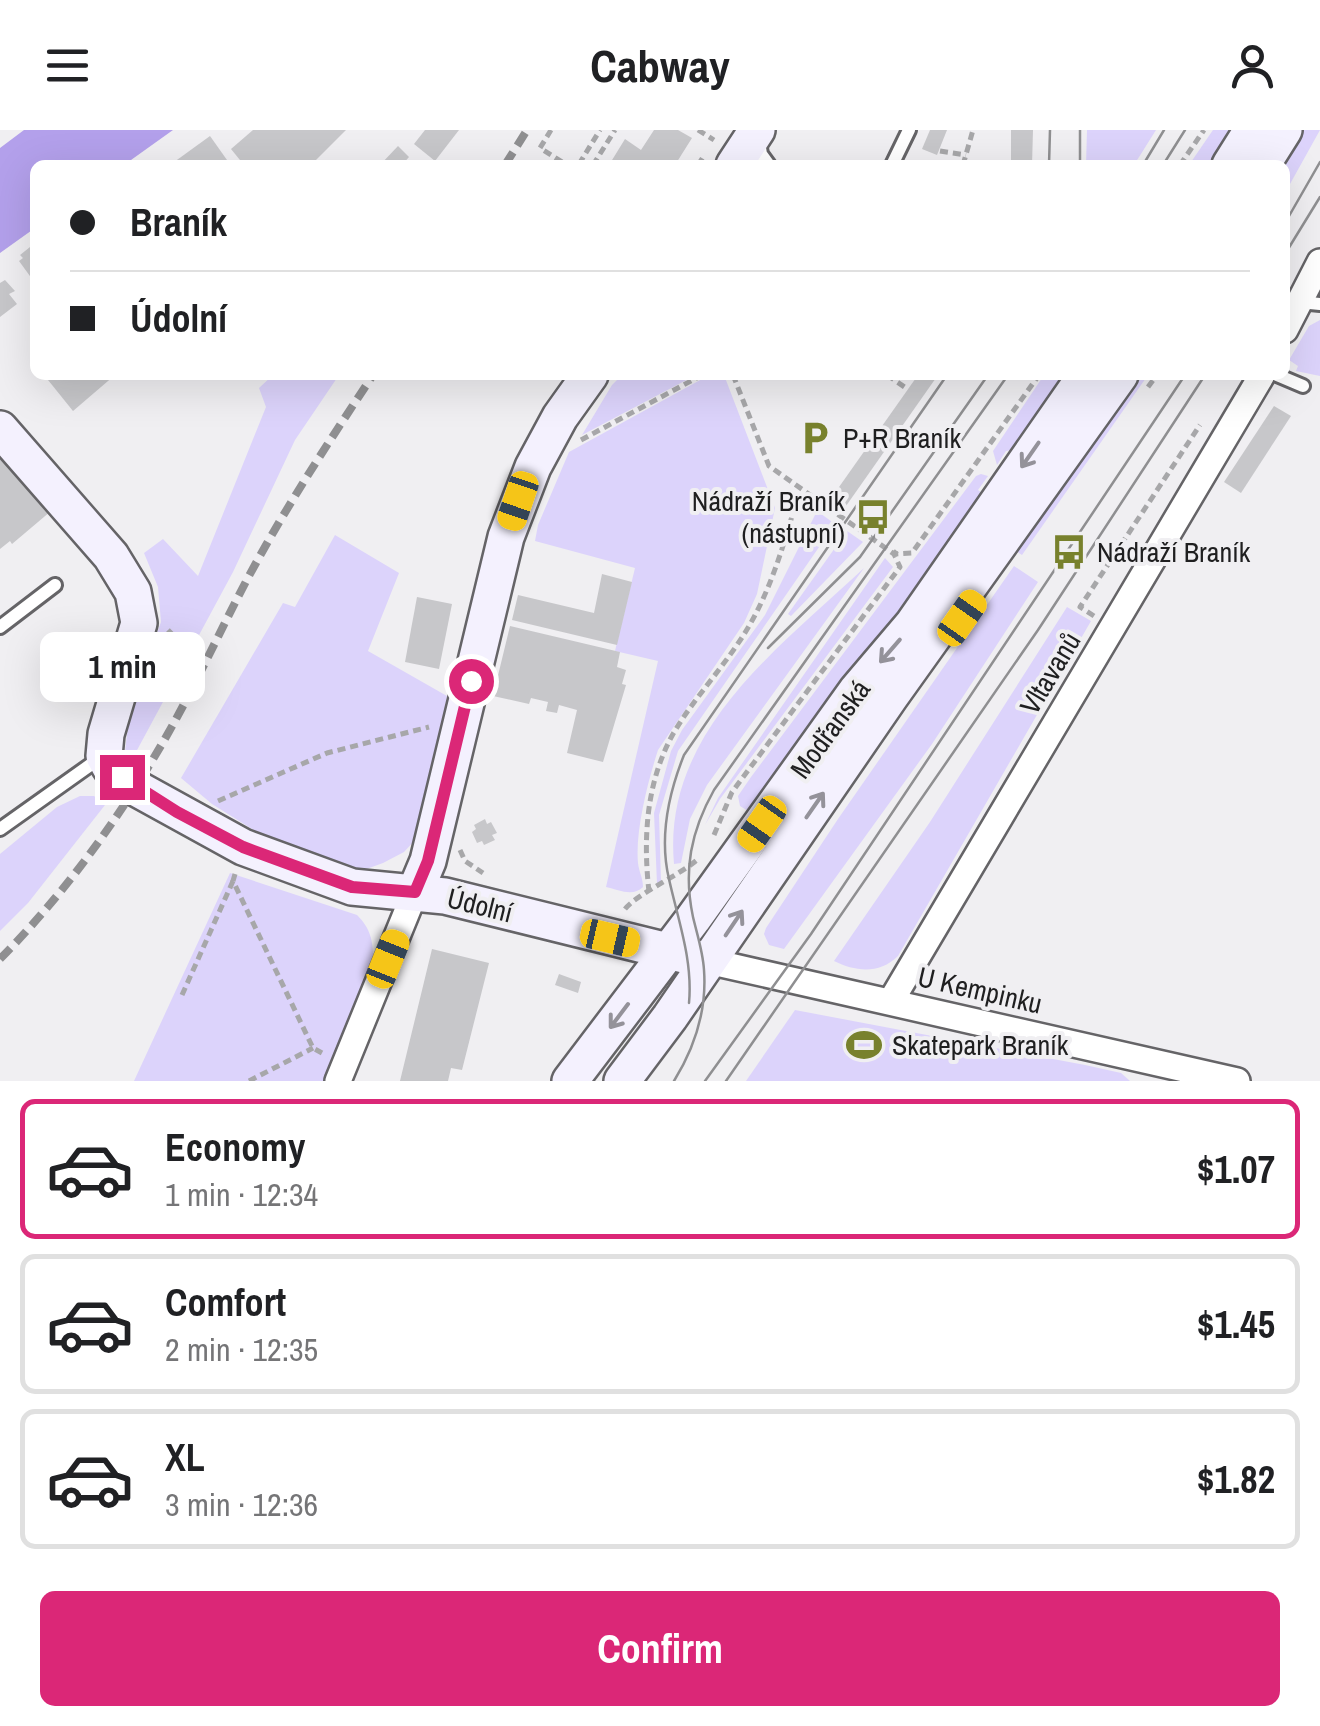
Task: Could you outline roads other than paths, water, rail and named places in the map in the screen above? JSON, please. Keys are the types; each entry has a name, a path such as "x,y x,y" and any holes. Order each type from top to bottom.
{"main road":[{"path":"724,152 758,130"},
{"path":"1233,160 1252,130"},
{"path":"1265,160 1284,130"},
{"path":"415,892 428,861 512,519 560,417 586,380"},
{"name":"Modřanská","path":"570,1081 857,690 913,624 1083,380"},
{"name":"Modřanská","path":"622,1081 1116,380"},
{"path":"0,429 111,556 138,606 139,623 106,734 104,756"},
{"name":"Údolní","path":"104,756 110,767 134,787 243,847 352,887 446,896 708,961"}],"street":[{"path":"1290,325 1310,303 1320,262"},
{"name":"Vltavanů","path":"891,1001 1259,380"},
{"path":"342,1074 415,892"},
{"name":"U Kempinku","path":"708,961 891,1001 1171,1073 1237,1081"}],"lane":[{"path":"758,130 761,154 766,160"},
{"path":"894,160 908,130"},
{"path":"1289,380 1303,386"},
{"path":"0,626 56,585"},
{"path":"0,828 104,756"}],"tram line":[{"path":"1049,160 1050,130"},
{"path":"1080,130 1080,160"},
{"path":"1146,160 1164,130"},
{"path":"1166,160 1185,130"},
{"path":"1290,214 1320,162"},
{"path":"1290,246 1320,197"},
{"path":"689,1003 687,956 665,848 670,801 684,755 944,380"},
{"path":"768,648 860,557 984,380"},
{"path":"674,1081 694,1042 704,1000 703,963 690,900 689,867 706,805 1004,380"},
{"path":"705,1081 811,934 1182,380"},
{"path":"726,1081 1038,630 1202,380"}],"railway":[{"path":"508,160 527,130"},
{"path":"0,959 77,871 144,774 269,539 370,380"}],"place":[{"name":"P+R Braník","path":"815,438"},
{"name":"Nádraží Braník (nástupní)","path":"873,517"},
{"name":"Nádraží Braník","path":"1069,552"},
{"name":"Skatepark Braník","path":"864,1045"}]}
